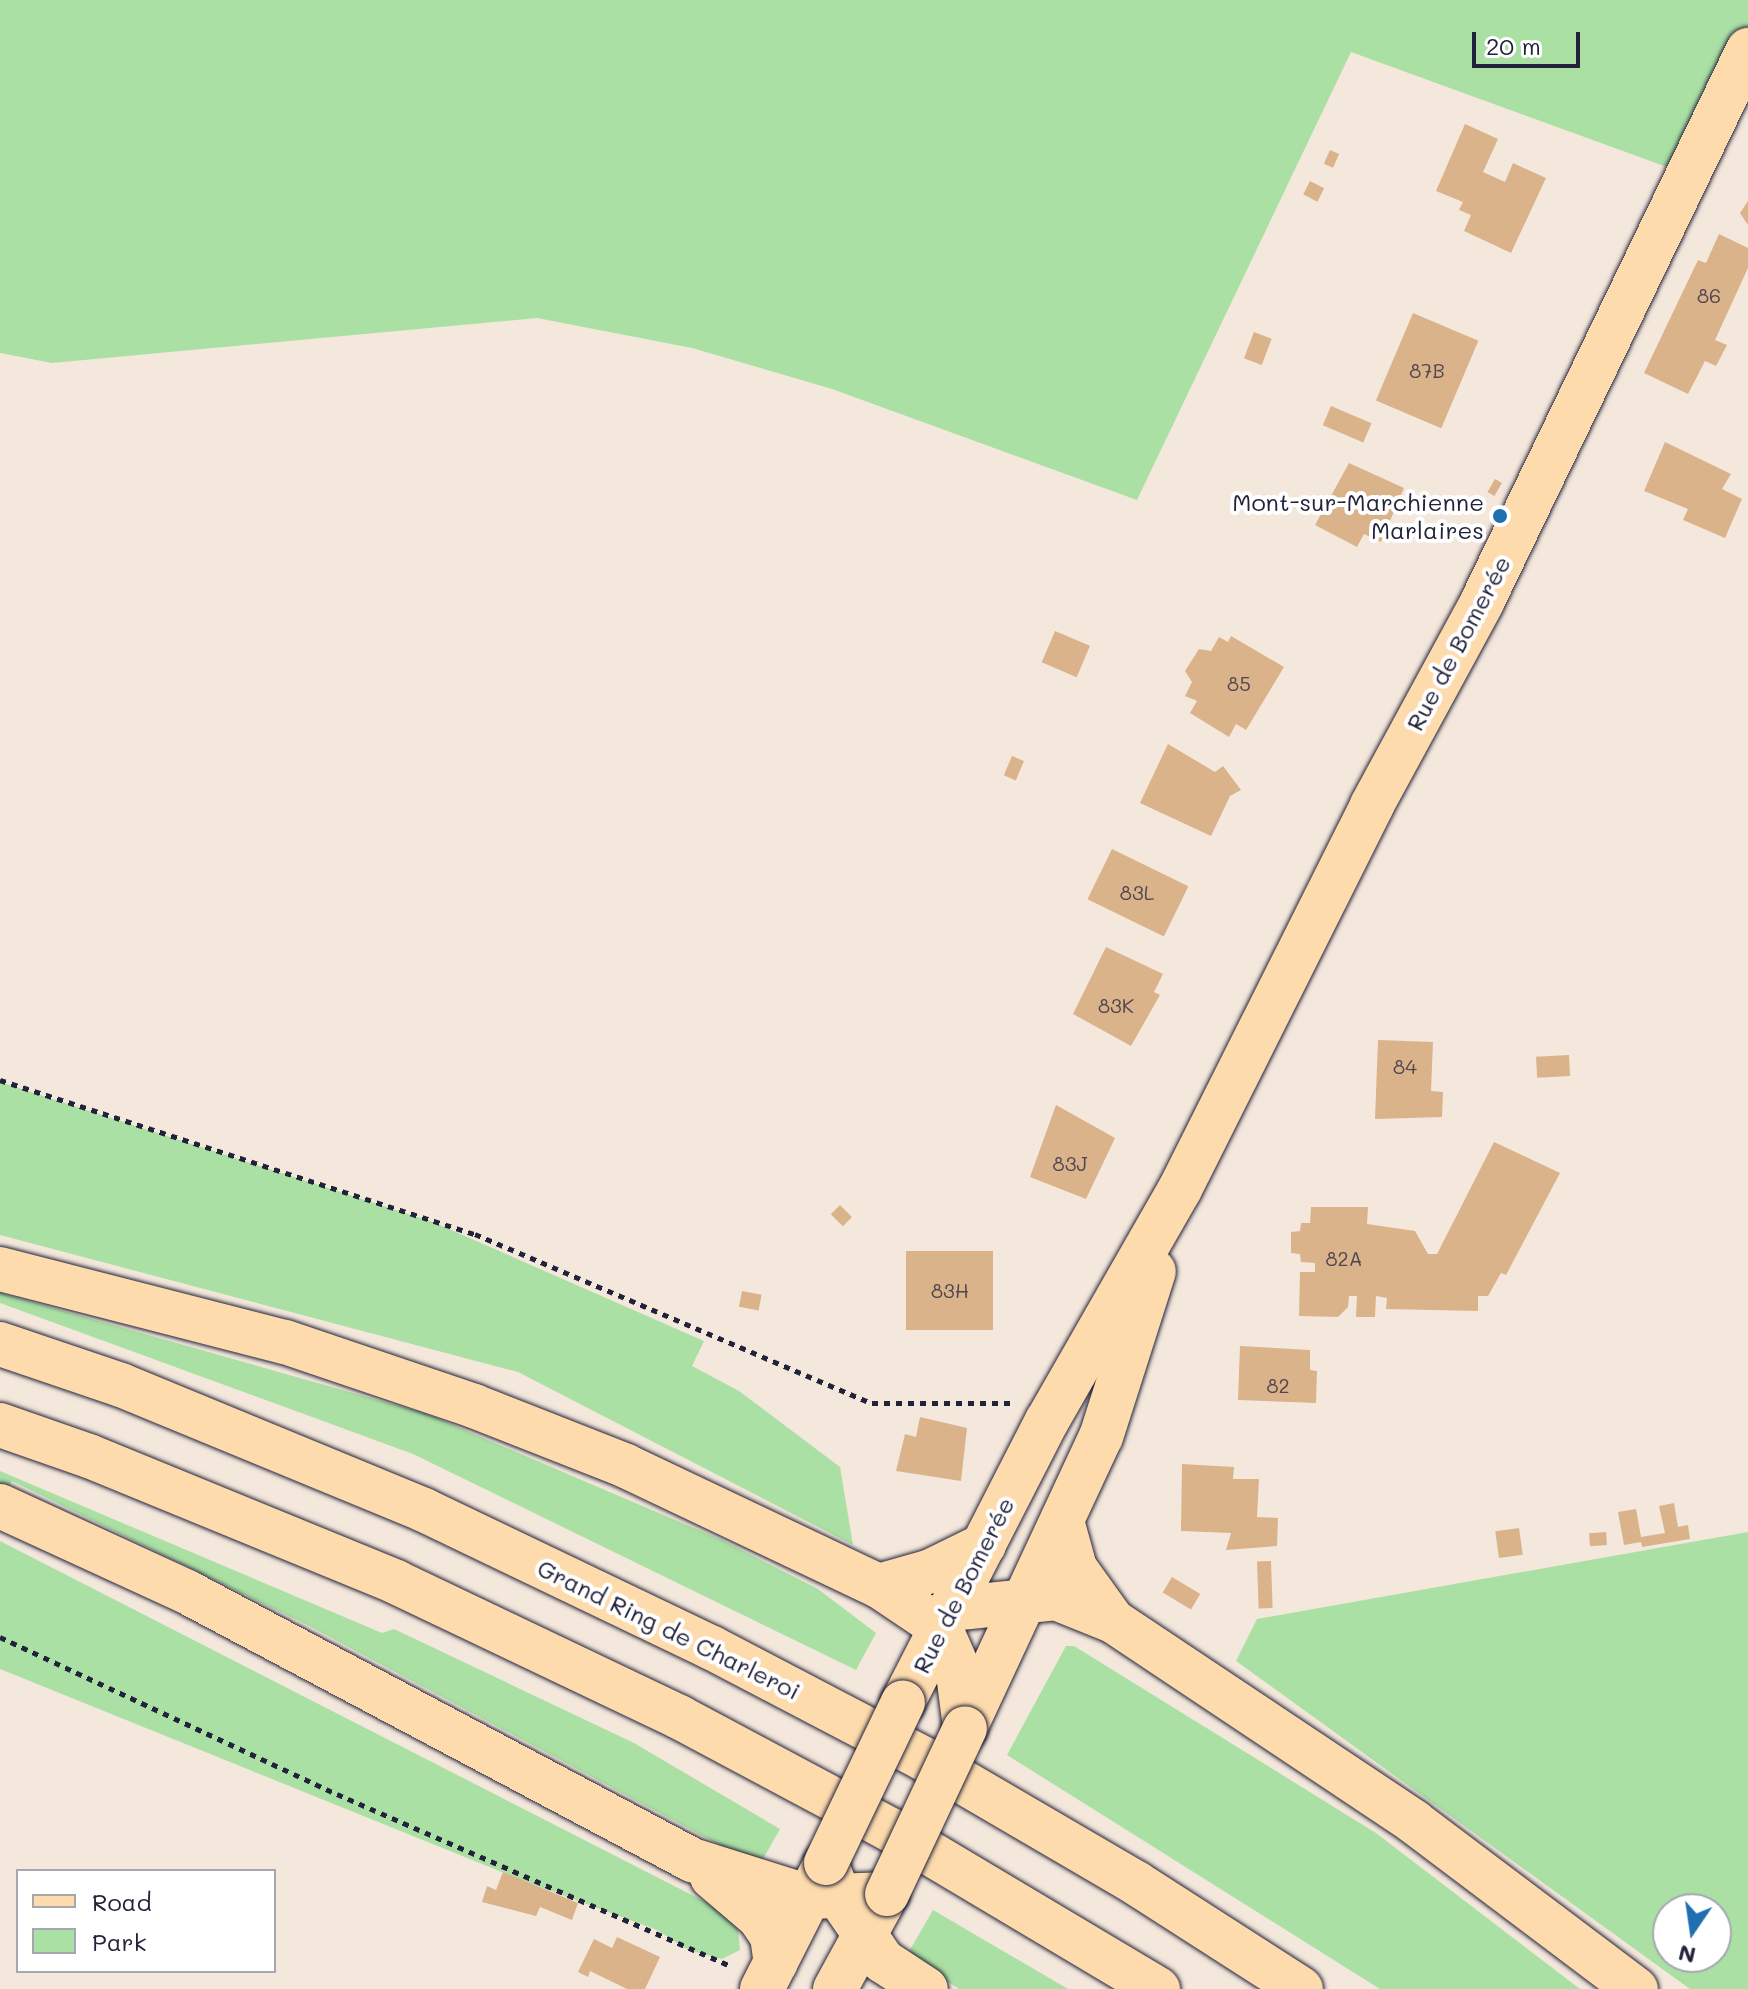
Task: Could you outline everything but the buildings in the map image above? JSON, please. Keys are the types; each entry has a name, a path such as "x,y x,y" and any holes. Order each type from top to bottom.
{"main road":[{"name":"Rue de Bomerée","path":"768,1978 825,1886 919,1668 1047,1421 1180,1189 1372,805 1482,602 1748,50"},
{"name":"Rue de Bomerée","path":"835,1989 887,1894 969,1707 1027,1597 1101,1437 1180,1189"},
{"path":"0,1269 285,1342 474,1406 626,1466 945,1618 1027,1597 1056,1598 1113,1621 1414,1822 1636,1989"},
{"name":"Grand Ring de Charleroi","path":"0,1344 121,1385 424,1510 712,1648 950,1774 1136,1883 1301,1989"},
{"path":"0,1425 89,1456 396,1582 679,1717 891,1830 1158,1989"},
{"path":"0,1506 187,1592 692,1860 759,1917 772,1936 768,1978"},
{"path":"1062,1521 1075,1568 1113,1621"},
{"path":"879,1586 931,1571 984,1545"},
{"path":"945,1618 969,1707"},
{"path":"692,1860 825,1886 887,1894"},
{"path":"825,1886 883,1961 926,1989"}],"path":[{"path":"0,1080 475,1234 872,1403 1011,1403"},
{"path":"0,1637 337,1794 768,1978"}],"green space":[{"path":"0,0 1748,0 1748,50 1689,175 1351,52 1137,500 832,389 692,348 537,318 52,363 0,353"},
{"path":"0,1082 433,1222 704,1341 692,1366 739,1391 840,1467 853,1545 518,1372 0,1235"},
{"path":"0,1293 427,1414 722,1540 818,1589 876,1633 856,1670 413,1454 0,1303"},
{"path":"0,1471 382,1633 394,1629 634,1743 780,1829 759,1866 311,1627 12,1481 8,1488 0,1485"},
{"path":"1748,1532 1748,1989 1690,1989 1668,1973 1732,1973 1732,1893 1652,1893 1652,1962 1236,1661 1257,1619"},
{"path":"0,1541 727,1913 738,1928 740,1950 722,1959 688,1950 657,1930 524,1881 0,1669"},
{"path":"1066,1646 1074,1646 1376,1833 1580,1989 1380,1989 1007,1755"},
{"path":"933,1910 1068,1989 959,1989 907,1955"}],"place":[{"name":"Mont-sur-Marchienne Marlaires","path":"1500,516"}]}
